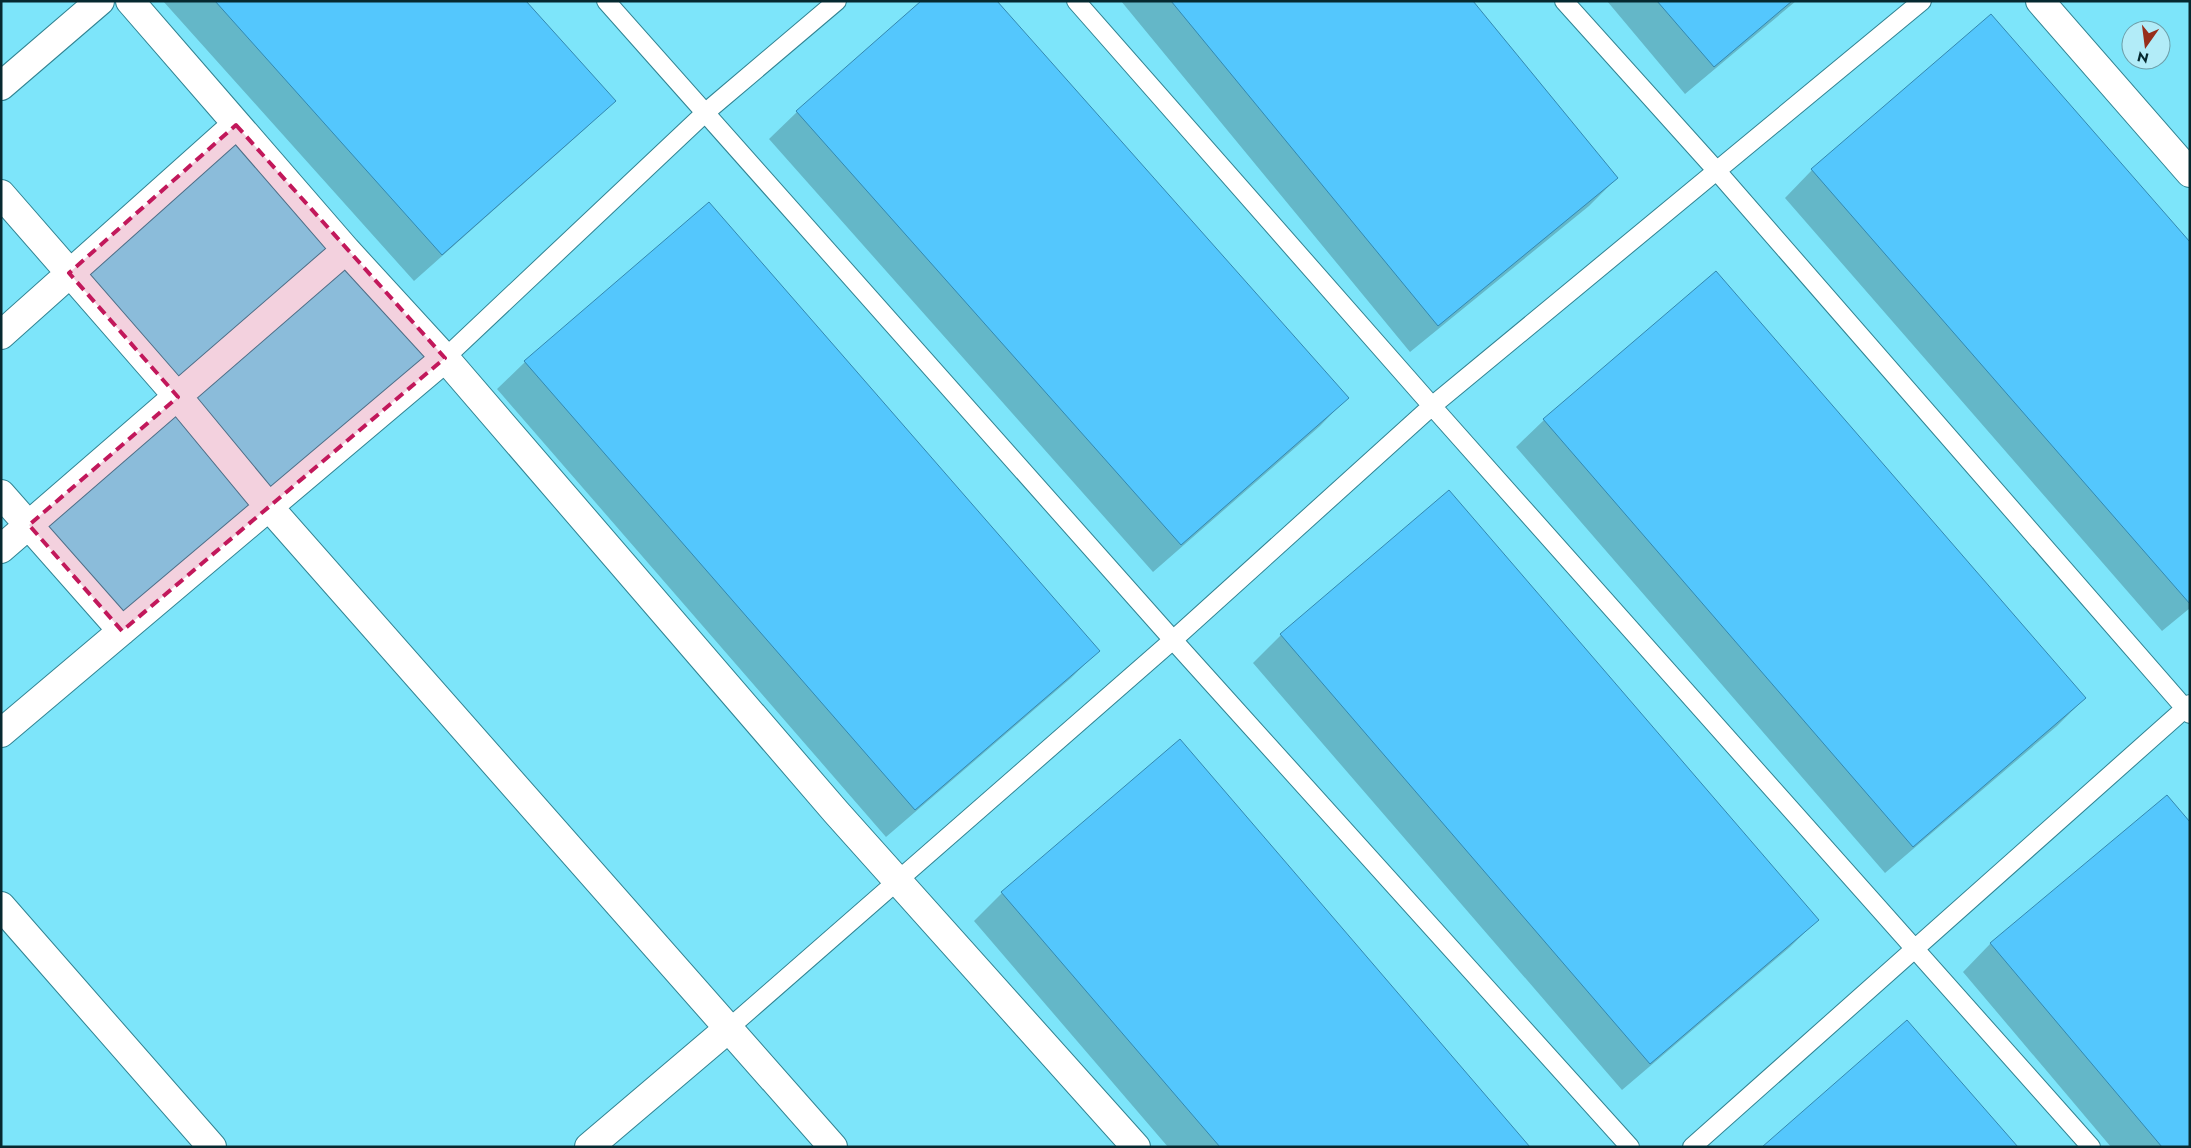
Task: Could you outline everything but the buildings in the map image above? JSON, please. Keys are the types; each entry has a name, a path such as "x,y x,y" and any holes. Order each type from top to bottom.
{"street":[{"path":"1,86 100,1"},
{"path":"130,1 346,250 445,358 836,812 899,880 1136,1147"},
{"path":"2040,1 2190,173"},
{"path":"1,335 236,125"},
{"path":"1,194 178,397 269,507 833,1147"},
{"path":"1,549 346,250"},
{"path":"1,733 445,358"},
{"path":"1,494 122,631"},
{"path":"1,906 212,1147"},
{"path":"589,1147 729,1028"}],"lane":[{"path":"606,1 1173,640 1630,1147"},
{"path":"445,358 706,112 837,1"},
{"path":"1076,1 1432,406 1916,947 2091,1147"},
{"path":"1564,1 1716,170 2188,709 1916,947 1692,1147"},
{"path":"729,1028 1173,640 1432,406 1922,1"}],"highlighted area":[{"path":"236,125 445,358 122,631 29,525 178,397 69,273"}]}
